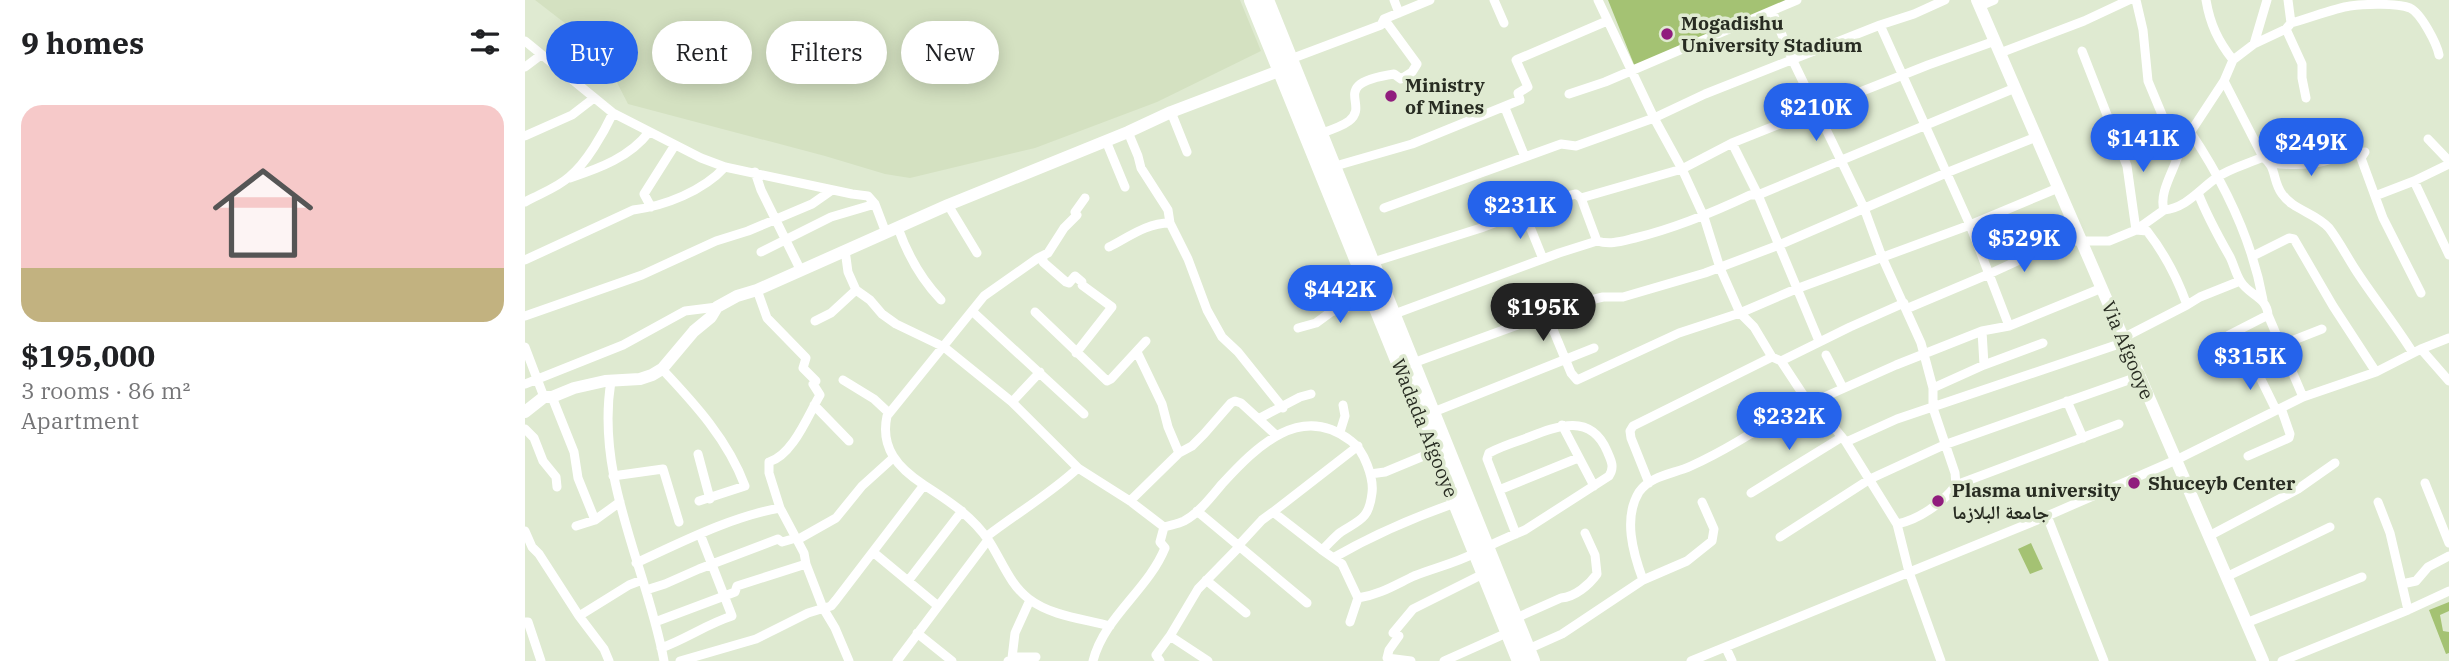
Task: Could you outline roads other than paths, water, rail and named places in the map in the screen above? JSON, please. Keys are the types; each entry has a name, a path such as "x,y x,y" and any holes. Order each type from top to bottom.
{"highway":[{"name":"Wadada Afgooye","path":"1252,0 1319,134 1366,267 1372,295 1413,363 1431,413 1455,503 1481,549 1483,574 1513,625"},
{"name":"Wadada Afgooye","path":"1266,0 1285,64 1524,656"}],"street":[{"path":"1394,0 1399,13"},
{"path":"525,384 623,345 685,311 717,306 757,290 948,205 1128,132 1296,57 1381,25 1384,19 1430,0"},
{"path":"1494,0 1504,23"},
{"path":"1598,0 1654,118 1682,169 1740,313 1844,440 1897,524 1909,572 1941,661"},
{"path":"1569,94 1631,71 1797,0"},
{"path":"1384,208 1561,144 1577,146 1654,118 1705,94 1945,0"},
{"path":"1979,3 1994,0"},
{"path":"1581,198 1682,169 1732,143 1816,109 1904,76 2084,21 2129,0"},
{"path":"2136,0 2143,30 2148,81 2180,148"},
{"path":"2206,0 2213,29 2233,60"},
{"path":"2254,44 2267,0"},
{"path":"2288,0 2289,26 2302,64 2305,98"},
{"name":"Via Afgooye","path":"1979,3 2263,661"},
{"path":"2164,210 2161,203 2180,148 2224,80 2233,60 2254,44 2289,26 2355,3 2412,9 2434,40 2439,55"},
{"path":"1772,11 1793,61 1864,208 1882,257 1925,354 1933,388 1933,408 1955,473 1956,485"},
{"path":"1319,134 1351,120 1355,113 1353,93 1357,86 1371,78 1394,74 1401,79 1412,72 1417,64 1384,19"},
{"path":"1332,167 1412,144 1505,108 1520,100 1518,93 1528,87 1516,60 1607,21"},
{"path":"1880,25 1970,225 2008,326"},
{"path":"525,41 613,113 675,145 725,167 868,196 920,275 941,300"},
{"path":"2082,51 2127,166 2136,230"},
{"path":"525,67 541,55"},
{"path":"2224,80 2282,194 2295,206 2326,225 2417,351 2449,381"},
{"path":"1387,317 1597,241 1613,244 1704,218 1750,195 1758,195 2015,88"},
{"path":"525,136 572,115 594,98"},
{"path":"1505,108 1525,156"},
{"path":"1171,112 1187,152"},
{"path":"569,178 580,166 613,113"},
{"path":"525,202 569,178 593,170 631,151 649,132"},
{"path":"1128,132 1141,168 1168,210 1170,223 1188,259 1207,310 1222,337 1238,352 1283,408"},
{"path":"2190,133 2218,176 2253,257 2268,315 2303,397"},
{"path":"1413,363 1592,299 1623,297 1720,268 2036,137"},
{"path":"2375,196 2414,181 2449,162 2428,139"},
{"path":"1106,141 1125,187"},
{"path":"1732,143 1758,195 1819,341"},
{"path":"651,207 644,194 675,145"},
{"path":"1649,483 1630,438 1633,426 1776,359 1989,274 2061,241 2109,242 2136,230 2164,210 2173,209 2218,176 2267,160 2293,165 2365,152 2361,159 2375,196 2421,293"},
{"path":"525,260 633,210 651,207 692,192 725,167"},
{"path":"755,172 800,270"},
{"path":"2414,181 2449,254"},
{"path":"1548,315 1571,373 1577,380 1679,333 1740,313 1796,289 1970,225 2058,188"},
{"path":"525,316 621,284 716,241 748,231 812,204 832,190"},
{"path":"2198,193 2240,281 2264,302"},
{"path":"1366,267 1576,194 1581,198 1597,241"},
{"path":"1086,198 1057,242 1043,256 984,296 889,413 884,427 885,440 893,458 906,473 963,511 987,538 1013,582 1030,600 1047,610 1110,626"},
{"path":"761,252 831,217 875,204"},
{"path":"948,205 977,254"},
{"path":"1524,212 1543,259"},
{"path":"1109,247 1137,230 1170,223"},
{"path":"2136,230 2147,231 2160,247 2180,284 2187,305"},
{"path":"2253,257 2289,238 2294,239 2338,315 2376,372"},
{"path":"845,250 848,272 856,290 896,324 944,347 1011,402 1078,468 1130,501 1164,527"},
{"path":"1043,256 1043,262 1066,282 1069,283 1075,276 1082,285 1112,307 1076,353"},
{"path":"1751,493 1844,440 2124,340 2200,297 2240,281"},
{"path":"1643,580 1636,562 1629,527 1638,494 1649,483 1669,472 1691,466 1810,400 1982,331 2008,326 2102,288"},
{"path":"757,290 767,318 806,358 803,368 816,381 813,384 820,395 809,420 786,450 769,462 769,472 780,508 804,553 823,608 849,661"},
{"path":"815,321 831,313 856,290"},
{"path":"1298,328 1316,323 1331,312 1372,295"},
{"path":"525,412 548,397 573,388 640,379 663,369 694,331 711,317 717,306"},
{"path":"972,311 1084,414"},
{"path":"1035,312 1107,381 1146,341"},
{"path":"2229,335 2268,315"},
{"path":"2236,369 2281,345 2322,330"},
{"path":"1982,331 1984,365"},
{"path":"1691,661 2047,516 2176,460 2303,397 2376,372 2449,338"},
{"path":"1933,388 2043,343"},
{"path":"525,347 536,380 548,397 573,452 578,478 595,520"},
{"path":"1431,413 1594,348"},
{"path":"1137,352 1162,404 1179,453"},
{"path":"1826,355 1843,388"},
{"path":"2248,456 2289,438 2290,434 2252,360"},
{"path":"663,369 706,416 726,447 745,486 699,501"},
{"path":"1011,402 1040,372"},
{"path":"1780,537 1870,479 1944,445 2140,376"},
{"path":"843,380 874,399 889,413"},
{"path":"611,381 607,426 613,476 664,661"},
{"path":"1260,418 1311,394"},
{"path":"1130,501 1179,453 1192,446 1235,401 1260,418 1277,436"},
{"path":"2067,401 2083,438"},
{"path":"814,405 849,441"},
{"path":"1340,432 1345,416 1343,405"},
{"path":"1164,527 1183,522 1197,511 1226,480 1277,436 1296,426 1313,424 1331,427 1358,446 1370,474 1373,492 1369,508 1360,522 1340,533 1322,550"},
{"path":"1897,524 1922,515 1956,485 2119,424"},
{"path":"1562,425 1594,486"},
{"path":"1358,598 1374,596 1414,576 1516,534 1594,486 1612,472 1612,463 1603,441 1593,431 1580,426 1562,425 1489,453 1487,459 1516,534"},
{"path":"525,429 534,438 543,461 556,477 558,486"},
{"path":"1160,661 1156,655 1206,580 1262,520 1358,446"},
{"path":"1370,474 1385,472 1440,449"},
{"path":"698,454 710,499"},
{"path":"579,616 629,585 665,584 778,539 782,542 797,539 836,518 862,486 893,458"},
{"path":"1499,490 1578,458"},
{"path":"2209,536 2298,489 2335,463"},
{"path":"897,661 987,538 1022,510 1054,491 1078,468"},
{"path":"613,476 663,469 679,522"},
{"path":"2425,483 2449,543"},
{"path":"680,661 714,657 836,600 924,485"},
{"path":"576,526 595,520 620,502"},
{"path":"1524,656 1643,580 1687,562 1712,541 1714,529 1703,502"},
{"path":"2378,502 2391,533 2408,610"},
{"path":"1333,558 1371,536 1455,503"},
{"path":"636,563 700,534 780,508"},
{"path":"908,581 963,511"},
{"path":"1197,511 1307,603"},
{"path":"1273,512 1342,564 1358,598 1350,622"},
{"path":"2047,516 2104,661"},
{"path":"1093,661 1110,626 1159,561 1164,548 1160,542 1164,527"},
{"path":"2227,577 2330,527"},
{"path":"525,531 529,549 539,554 604,649 609,661"},
{"path":"1444,661 1561,598 1567,598 1592,581 1597,574 1595,555 1585,533"},
{"path":"661,648 684,640 705,627 732,616 700,534"},
{"path":"873,552 938,606"},
{"path":"2402,584 2416,581 2428,567 2449,556"},
{"path":"655,622 735,592 737,586 748,581 806,564"},
{"path":"1411,661 1387,657 1399,636 1393,633 1404,619 1413,609 1483,574"},
{"path":"2246,623 2362,577"},
{"path":"1206,580 1246,613"},
{"path":"2282,661 2449,591"},
{"path":"1030,600 1015,633 1010,660 1036,657"},
{"path":"525,622 529,622 541,661"},
{"path":"917,633 952,661"},
{"path":"1170,636 1208,661"},
{"path":"1726,648 1732,661"}],"place":[{"name":"Mogadishu University Stadium","path":"1667,34"},
{"name":"Ministry of Mines","path":"1391,96"},
{"name":"Shuceyb Center","path":"2134,483"},
{"name":"Plasma university جامعة البلازما","path":"1938,501"}]}
